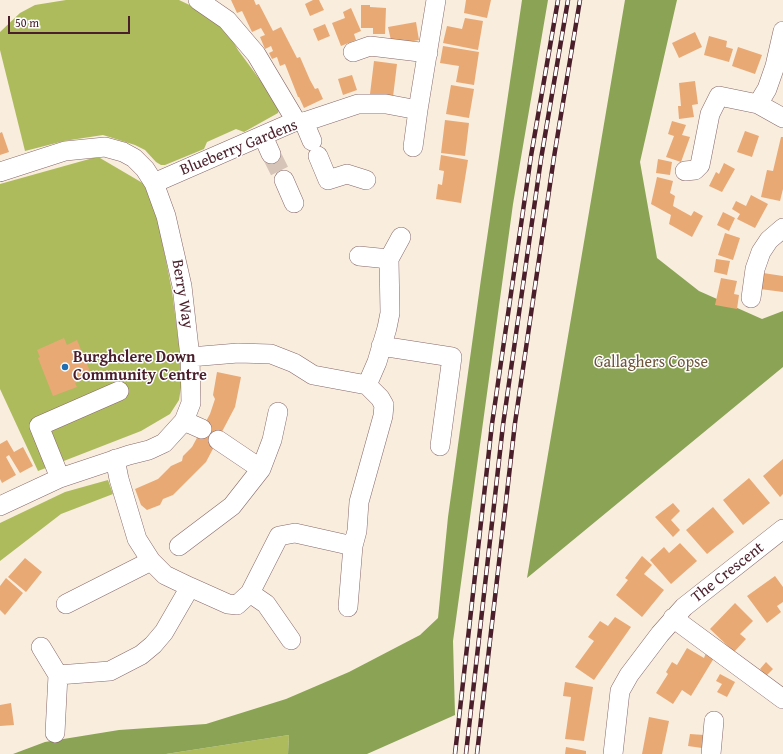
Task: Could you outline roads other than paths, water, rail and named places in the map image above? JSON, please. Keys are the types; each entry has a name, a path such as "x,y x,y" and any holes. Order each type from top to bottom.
{"street":[{"path":"198,0 228,20 256,54 300,121 315,148 328,180 347,174 366,180"},
{"path":"413,147 436,0"},
{"path":"758,104 767,89 775,66 783,31"},
{"path":"353,52 370,46 428,52"},
{"path":"685,171 695,170 700,165 710,114 720,96 758,104 783,118"},
{"name":"Blueberry Gardens","path":"154,183 300,121 358,104 386,104 418,110"},
{"path":"263,136 271,154"},
{"name":"Berry Way","path":"0,172 65,151 105,147 123,152 134,158 145,169 154,183 174,248 183,290 190,357 191,404 184,421 164,443 148,450 115,459 60,478 0,506"},
{"path":"284,180 294,203"},
{"path":"751,298 755,269 761,252 769,240 783,228"},
{"path":"367,385 381,346 390,313 389,259 401,237"},
{"path":"358,256 389,259"},
{"path":"381,346 452,357 440,446"},
{"path":"190,357 238,353 271,354 294,363 313,375 367,385 380,398 384,405 383,416 359,502 357,531 353,546 348,607"},
{"path":"60,478 39,426 119,390"},
{"path":"179,546 232,506 261,469 272,440 278,412"},
{"path":"184,421 202,429"},
{"path":"218,440 261,469"},
{"path":"115,459 119,479 137,539 151,561 165,575 228,604 237,605 250,593 279,536 295,533 353,546"},
{"name":"The Crescent","path":"613,754 618,700 623,684 673,618 684,607 783,529"},
{"path":"66,604 151,561"},
{"path":"58,675 110,670 141,655 153,645 164,632 190,587"},
{"path":"250,593 266,604 291,640"},
{"name":"The Crescent","path":"673,618 783,698"},
{"path":"41,647 58,675 55,733"},
{"path":"711,754 714,721"}],"tunnel":[{"path":"271,154 284,180"}],"railway":[{"path":"455,754 492,424 531,156 558,0"},
{"path":"466,754 503,425 541,159 568,0"},
{"path":"477,754 515,423 554,157 580,0"}],"place":[{"name":"Burghclere Down Community Centre","path":"65,367"}],"park label":[{"name":"Gallaghers Copse","path":"651,363"}]}
